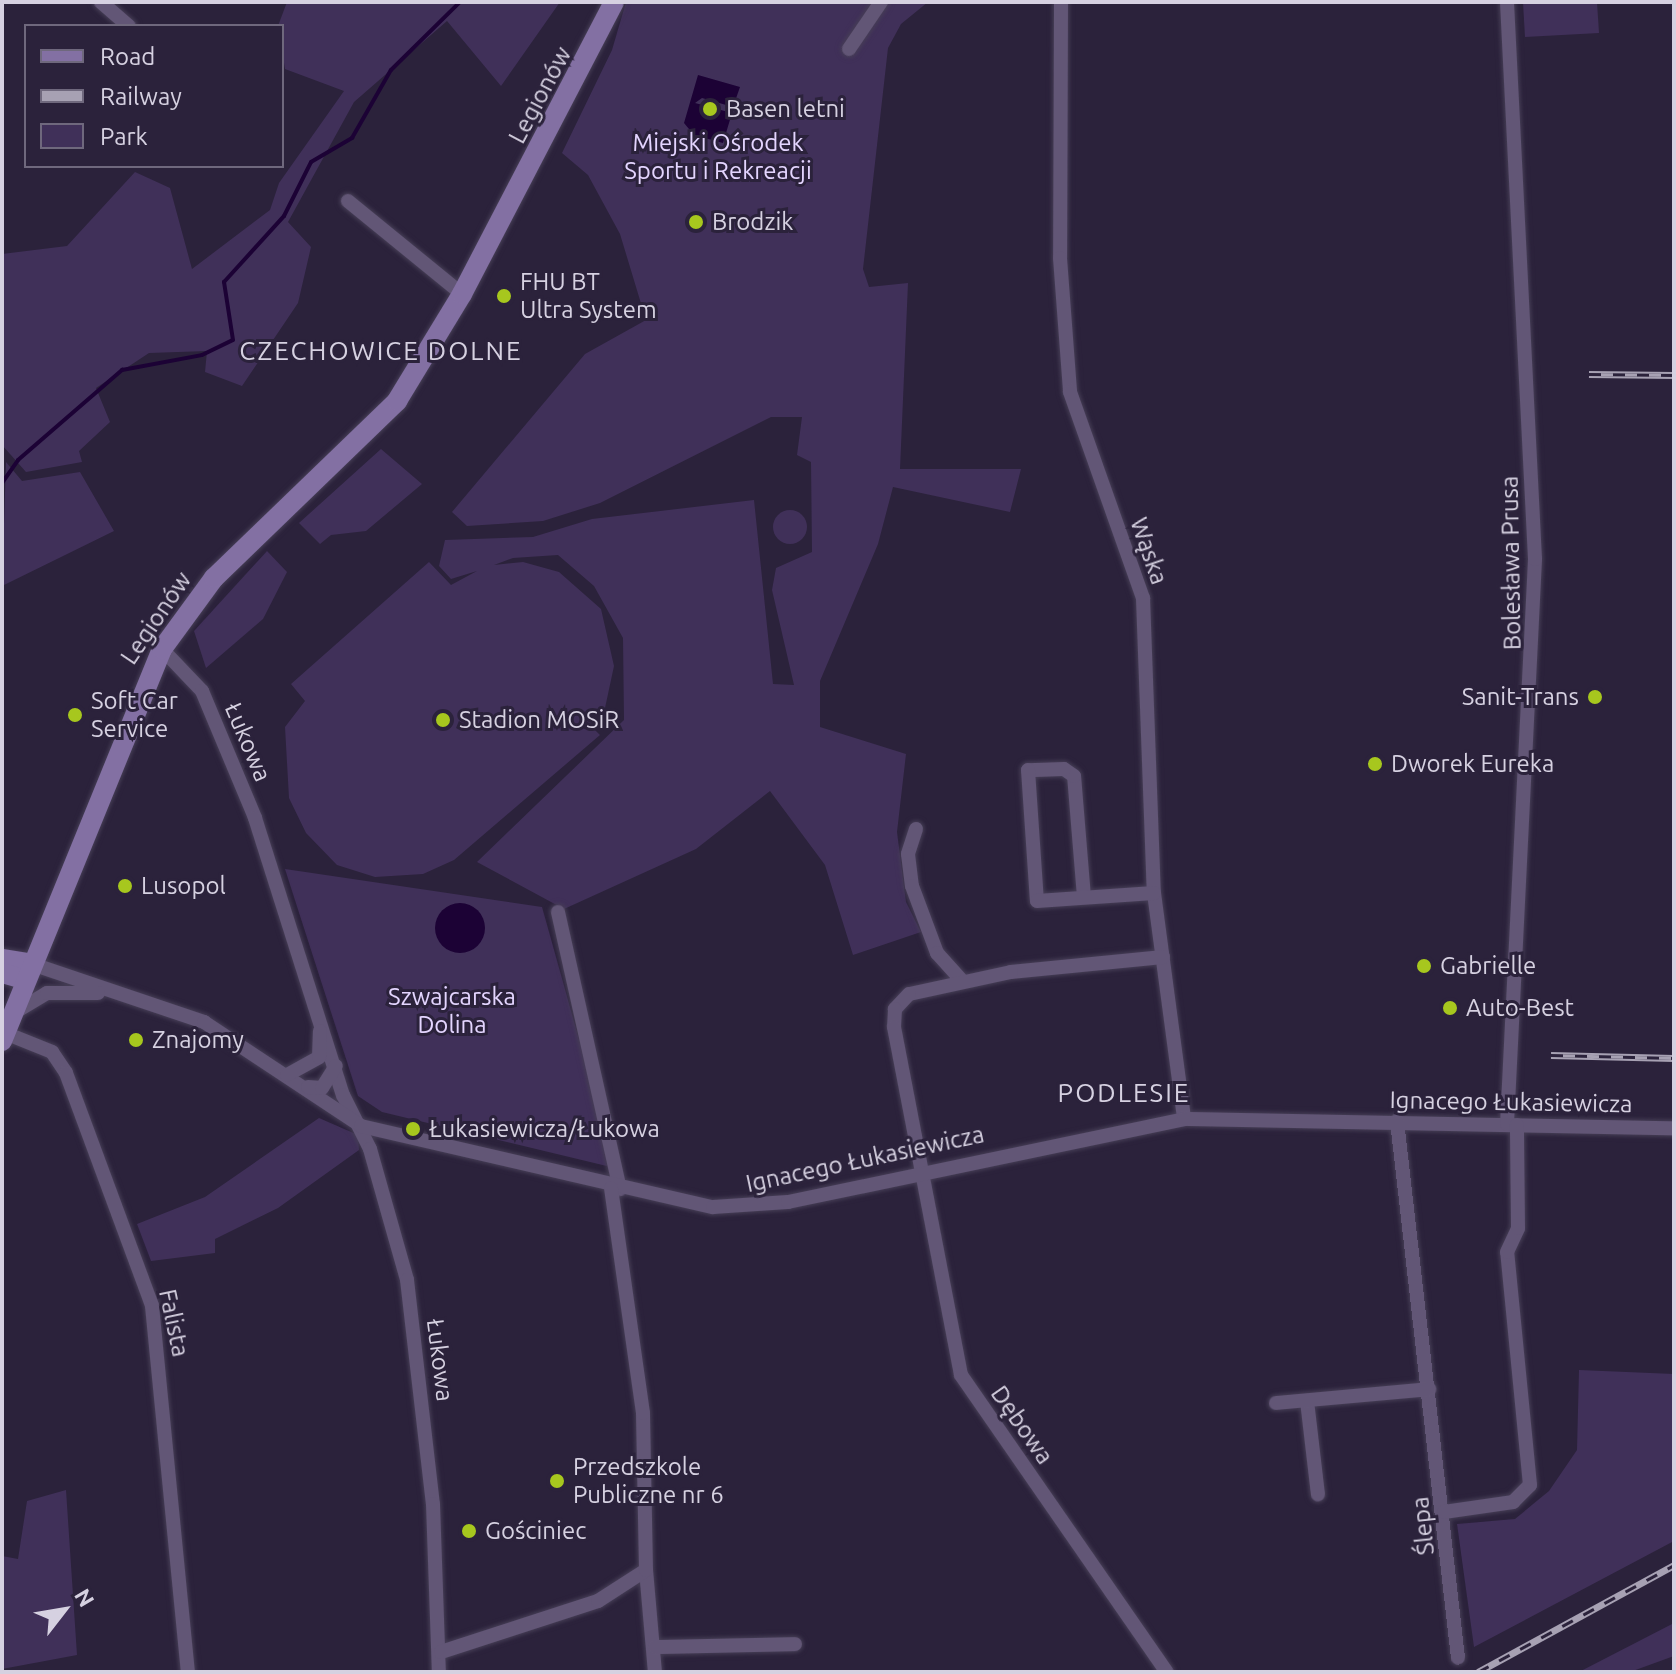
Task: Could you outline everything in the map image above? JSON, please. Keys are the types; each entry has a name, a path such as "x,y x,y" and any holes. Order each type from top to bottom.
{"street":[{"path":"101,2 127,24"},
{"name":"Legionów","path":"7,1029 162,649 214,578 372,431 462,294 614,2"},
{"path":"849,49 881,2"},
{"name":"Wąska","path":"1061,2 1059,242 1070,392 1143,598 1154,893 1184,1119"},
{"name":"Bolesława Prusa","path":"1444,1512 1513,1502 1530,1485 1507,1252 1518,1228 1512,1124 1535,559 1507,2"},
{"path":"348,201 462,294"},
{"name":"Łukowa","path":"162,649 189,674 221,729 336,1066 361,1126 407,1280 421,1362 441,1652 439,1672"},
{"path":"1084,897 1074,776 1064,769 1028,770 1037,901 1154,893"},
{"path":"916,829 908,854 912,886 937,953 962,981"},
{"path":"558,912 616,1188 643,1413 646,1570 655,1672"},
{"name":"Dębowa","path":"1163,957 962,981 909,994 895,1009 900,1079 925,1169 961,1375 1167,1672"},
{"path":"2,959 29,972 47,993 7,1029"},
{"path":"2,973 29,972"},
{"name":"Ignacego Łukasiewicza","path":"29,972 185,1013 287,1075 361,1126 616,1188 743,1208 1184,1119 1674,1128"},
{"name":"Ignacego Łukasiewicza","path":"47,993 106,992"},
{"name":"Łukowa","path":"310,1092 312,1067 322,1045 317,1003"},
{"name":"Falista","path":"7,1029 52,1052 66,1073 152,1306 188,1672"},
{"path":"310,1092 336,1066"},
{"path":"287,1075 312,1067"},
{"name":"Ślepa","path":"1397,1121 1444,1512 1458,1658"},
{"path":"1276,1403 1429,1389"},
{"path":"1307,1401 1318,1494"},
{"path":"441,1652 598,1601 646,1570"},
{"path":"655,1647 795,1644"}],"green space":[{"path":"287,2 560,2 501,86 447,21 354,102 288,222 311,247 298,303 242,386 205,372 207,351 149,353 96,388 110,422 79,451 82,462 26,472 2,445 2,254 67,246 135,172 170,188 192,269 270,210 279,183 344,91 285,69 284,24 279,24"},
{"name":"Miejski Ośrodek Sportu i Rekreacji","path":"626,2 928,2 901,24 888,48 863,269 869,287 908,283 900,469 1021,469 1010,512 893,487 878,544 820,681 820,727 906,754 897,832 906,902 921,932 853,955 825,865 770,791 696,849 564,909 477,862 624,720 623,638 594,586 558,555 513,558 494,565 523,562 559,572 601,609 614,666 605,708 591,726 600,735 454,860 423,874 375,877 337,865 306,833 289,798 285,727 305,701 291,684 429,562 451,585 477,571 451,579 439,566 445,540 533,537 592,519 754,500 773,684 794,685 772,590 776,568 812,552 811,462 797,455 802,417 771,417 600,503 543,521 467,526 452,512 585,354 646,320 620,234 588,175 562,153 612,50"},
{"path":"1523,2 1597,2 1599,33 1525,37"},
{"path":"381,449 422,484 366,531 331,535 320,544 299,523"},
{"path":"6,462 22,481 80,472 114,531 2,586"},
{"path":"790,510 802,515 807,527 802,539 790,544 778,539 773,527 778,515"},
{"path":"267,551 287,572 263,619 206,668 194,631"},
{"name":"Szwajcarska Dolina","path":"285,869 542,907 615,1168 382,1112 358,1096"},
{"path":"319,1118 358,1135 359,1150 278,1208 215,1239 215,1253 151,1261 137,1224 205,1197"},
{"path":"1579,1370 1674,1374 1674,1541 1474,1647 1457,1524 1515,1519 1549,1491 1577,1450"},
{"path":"66,1490 77,1655 2,1669 2,1556 18,1559 27,1501"},
{"path":"1674,1623 1674,1656 1630,1672 1579,1672"}],"shaded area":[{"name":"Basen letni","path":"698,75 740,87 733,107 702,98 695,103 732,113 723,143 694,135 684,123"},
{"path":"460,903 477,911 485,928 477,945 460,953 443,945 435,928 443,911"}],"waterway":[{"path":"2,483 18,460 122,370 202,355 233,340 224,282 284,216 311,162 352,138 391,70 460,2"}],"railway":[{"path":"1589,374 1674,375"},
{"path":"1551,1055 1674,1058"},
{"path":"1478,1672 1674,1565"}],"place":[{"name":"Basen letni","path":"710,109"},
{"name":"Brodzik","path":"696,222"},
{"name":"FHU BT Ultra System","path":"504,296"},
{"name":"Sanit-Trans","path":"1595,697"},
{"name":"Soft Car Service","path":"75,715"},
{"name":"Stadion MOSiR","path":"443,720"},
{"name":"Dworek Eureka","path":"1375,764"},
{"name":"Lusopol","path":"125,886"},
{"name":"Gabrielle","path":"1424,966"},
{"name":"Auto-Best","path":"1450,1008"},
{"name":"Znajomy","path":"136,1040"},
{"name":"Łukasiewicza/Łukowa","path":"413,1129"},
{"name":"Przedszkole Publiczne nr 6","path":"557,1481"},
{"name":"Gościniec","path":"469,1531"}],"district":[{"name":"CZECHOWICE DOLNE","path":"381,351"},
{"name":"PODLESIE","path":"1124,1093"}]}
